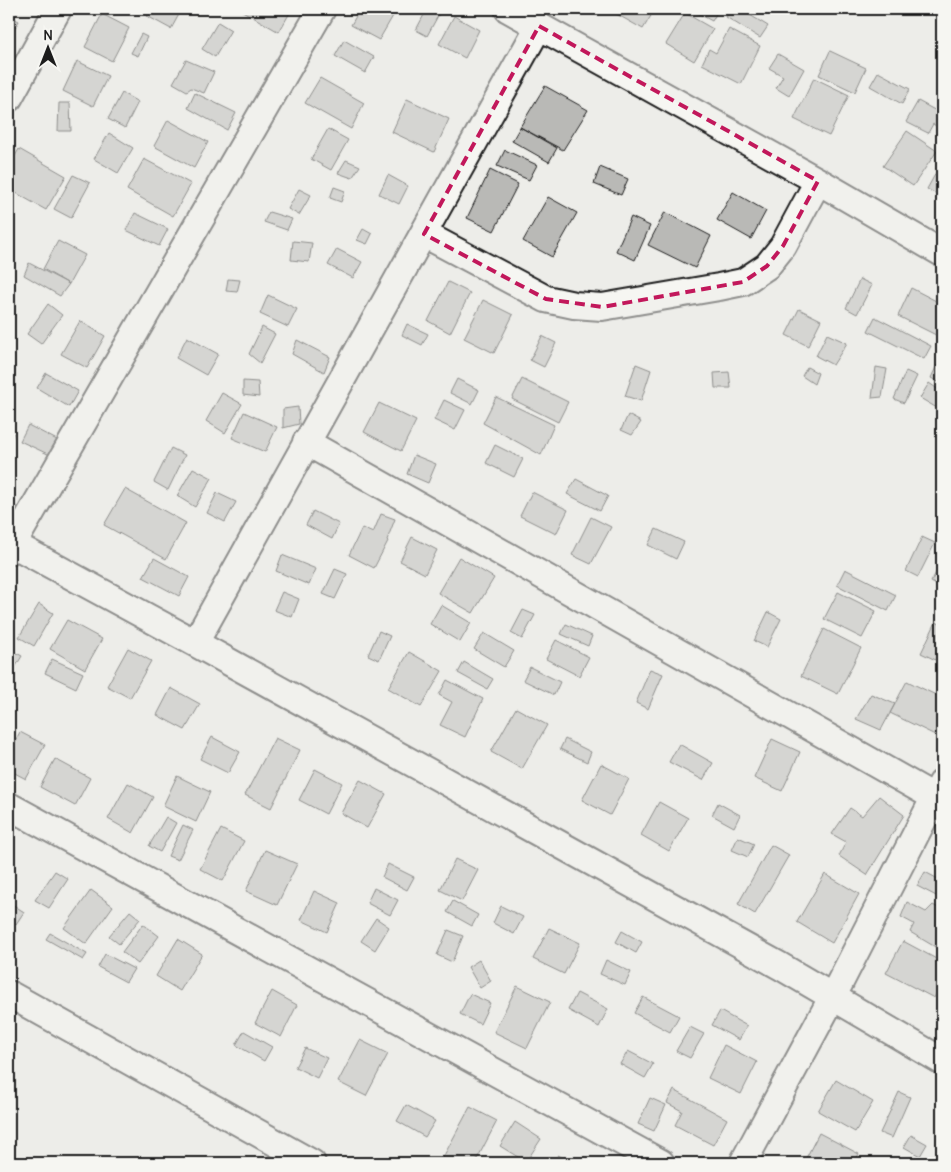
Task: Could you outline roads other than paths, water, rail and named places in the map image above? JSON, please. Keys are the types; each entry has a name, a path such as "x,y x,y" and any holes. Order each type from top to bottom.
{"street":[{"path":"9,98 58,9"},
{"path":"322,9 10,546 195,643 771,961 942,1061"},
{"path":"508,9 818,181 942,253"},
{"path":"195,643 539,26"},
{"path":"424,234 546,298 574,305 602,307 743,282 767,266 783,246 818,181"},
{"path":"306,442 938,790 832,998 743,1163"},
{"path":"9,806 661,1163"},
{"path":"9,994 312,1163"}]}
